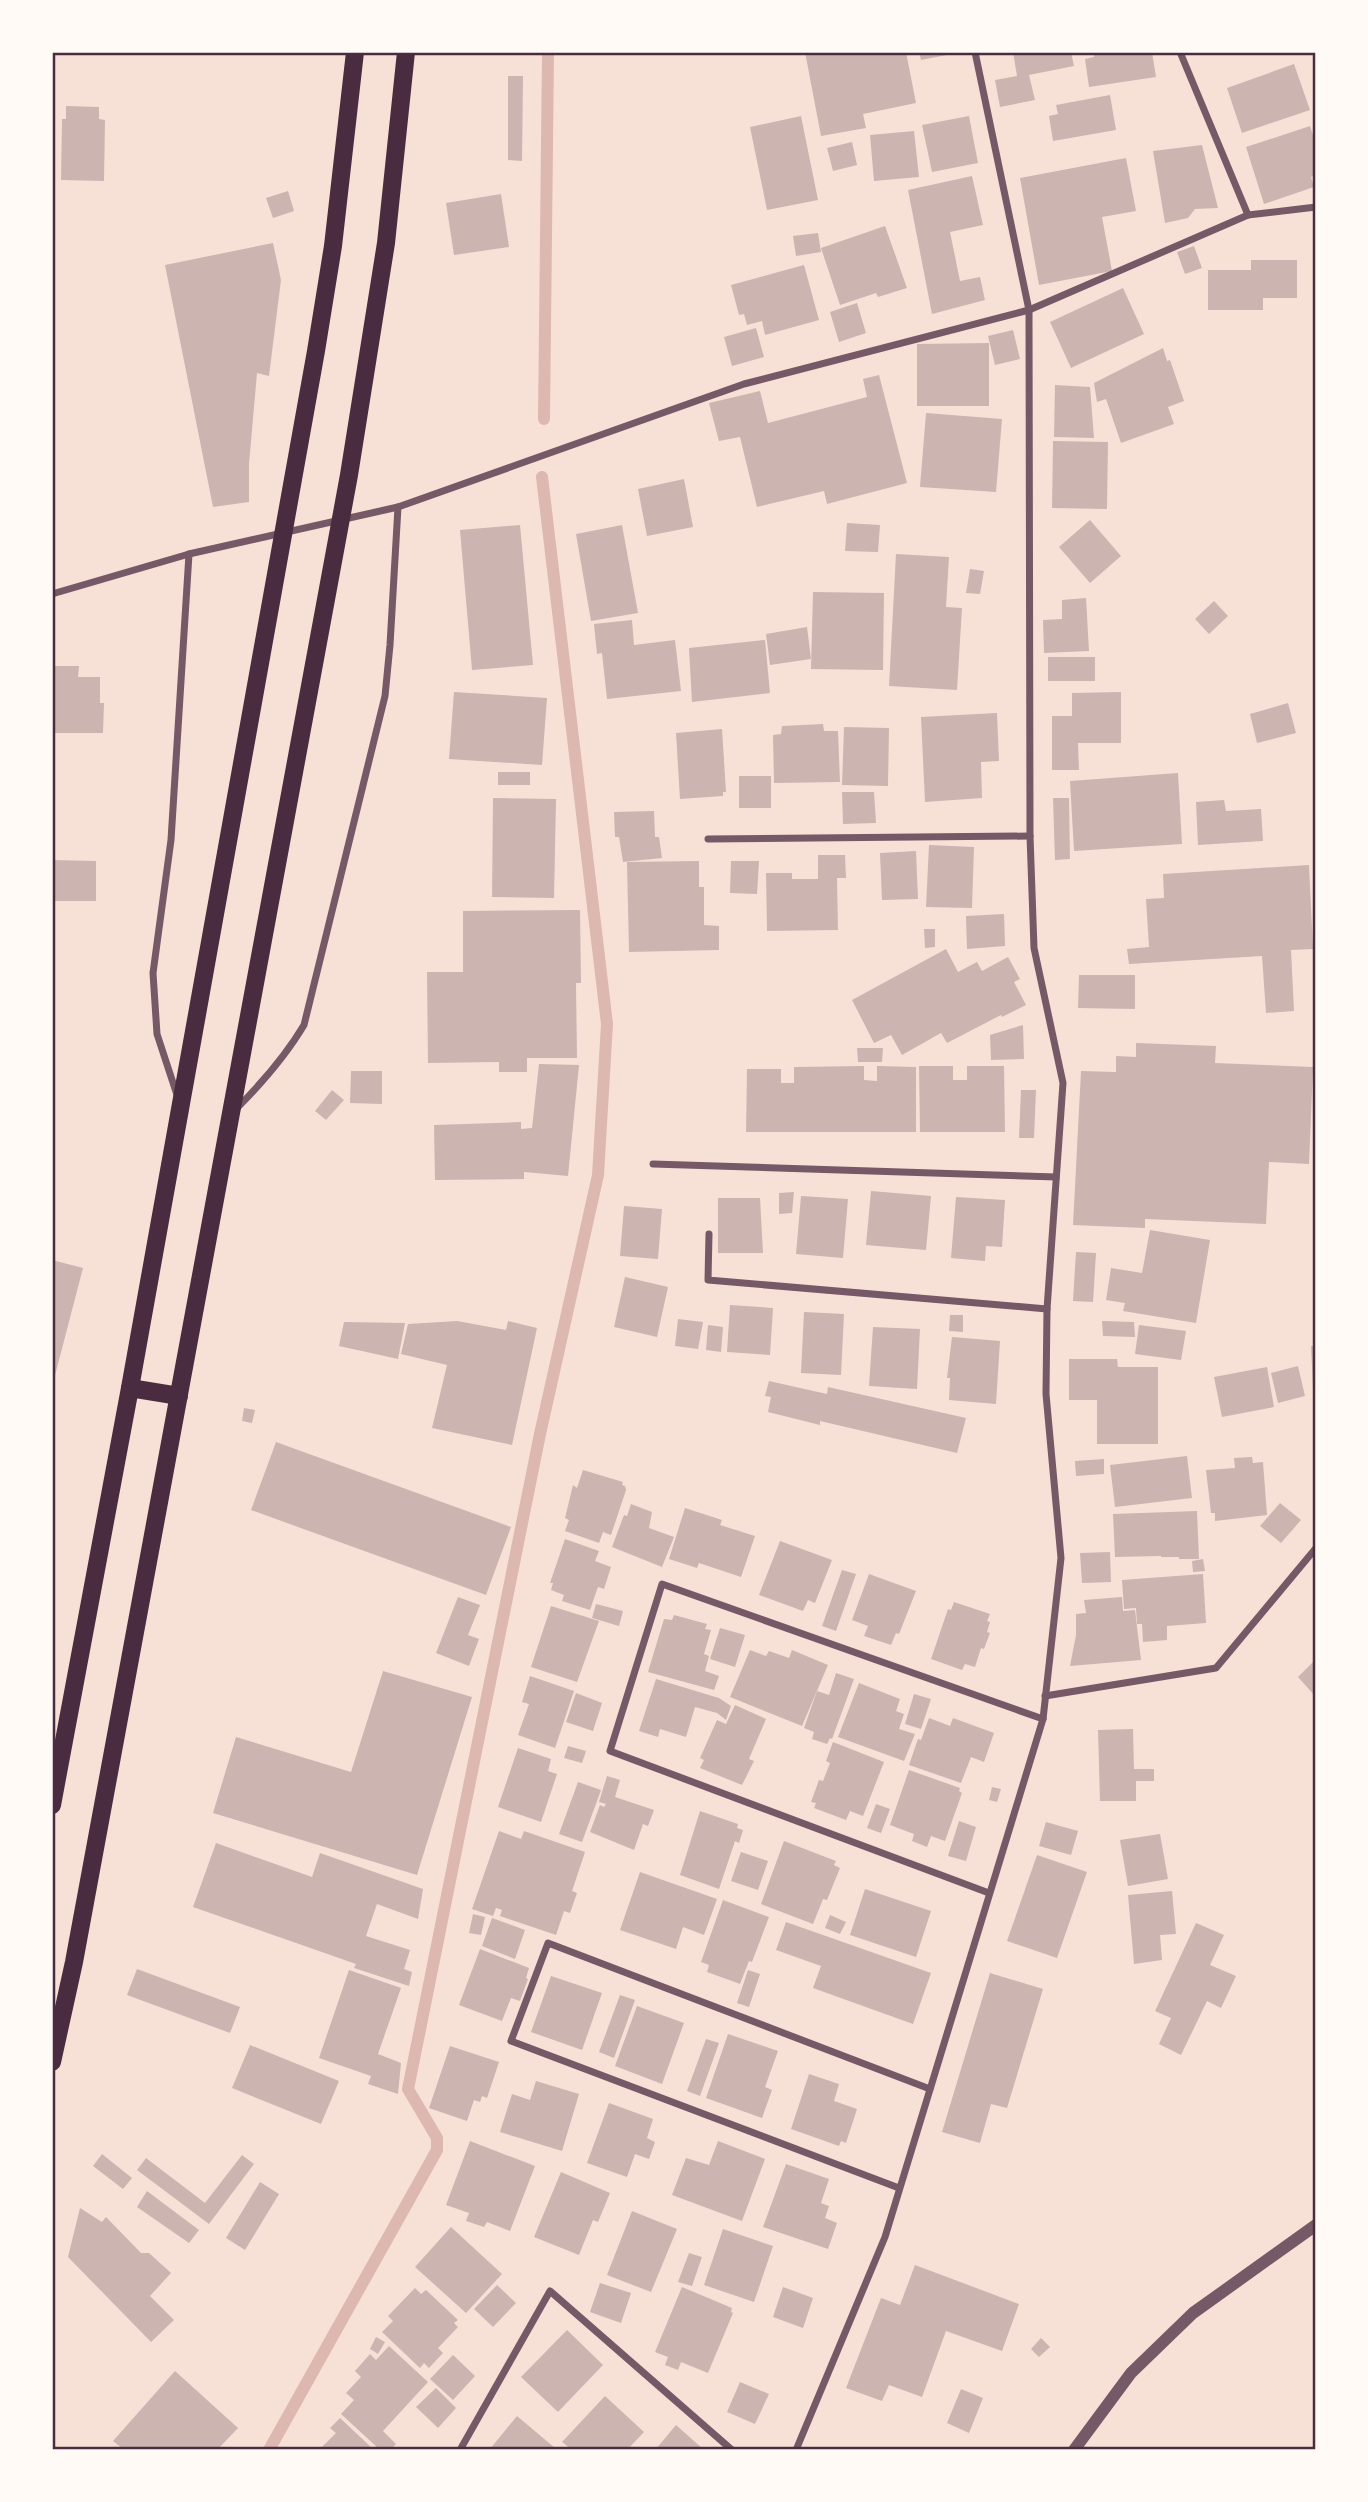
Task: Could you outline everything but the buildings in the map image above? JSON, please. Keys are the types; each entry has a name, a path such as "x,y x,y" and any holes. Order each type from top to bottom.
{"main road":[{"path":"52,1805 263,654 333,246 355,52"},
{"path":"52,2062 74,1962 349,475 386,243 406,52"},
{"path":"130,1388 179,1396"}],"street":[{"path":"796,2449 885,2237 1043,1719 1061,1558 1046,1394 1047,1309 1063,1083 1034,948 1030,836 1029,310 975,52"},
{"path":"1180,52 1248,215"},
{"path":"52,594 189,554 398,507 744,384 1029,310 1248,215 1314,206"},
{"path":"231,1114 267,1078 304,1025 385,696 398,507"},
{"path":"180,1106 157,1034 153,973 171,840 189,554"},
{"path":"708,839 1030,836"},
{"path":"653,1164 1056,1177"},
{"path":"709,1234 708,1280 1047,1309"},
{"path":"1045,1696 1216,1668 1315,1548"},
{"path":"989,1893 610,1751 662,1584 1043,1719"},
{"path":"899,2188 511,2041 548,1943 930,2089"},
{"path":"1074,2449 1131,2373 1194,2313 1315,2225"},
{"path":"460,2449 550,2291 732,2449"}],"waterway":[{"path":"544,419 548,52"},
{"path":"269,2450 437,2150 437,2138 408,2089 540,1434 598,1175 607,1024 542,477"}]}
